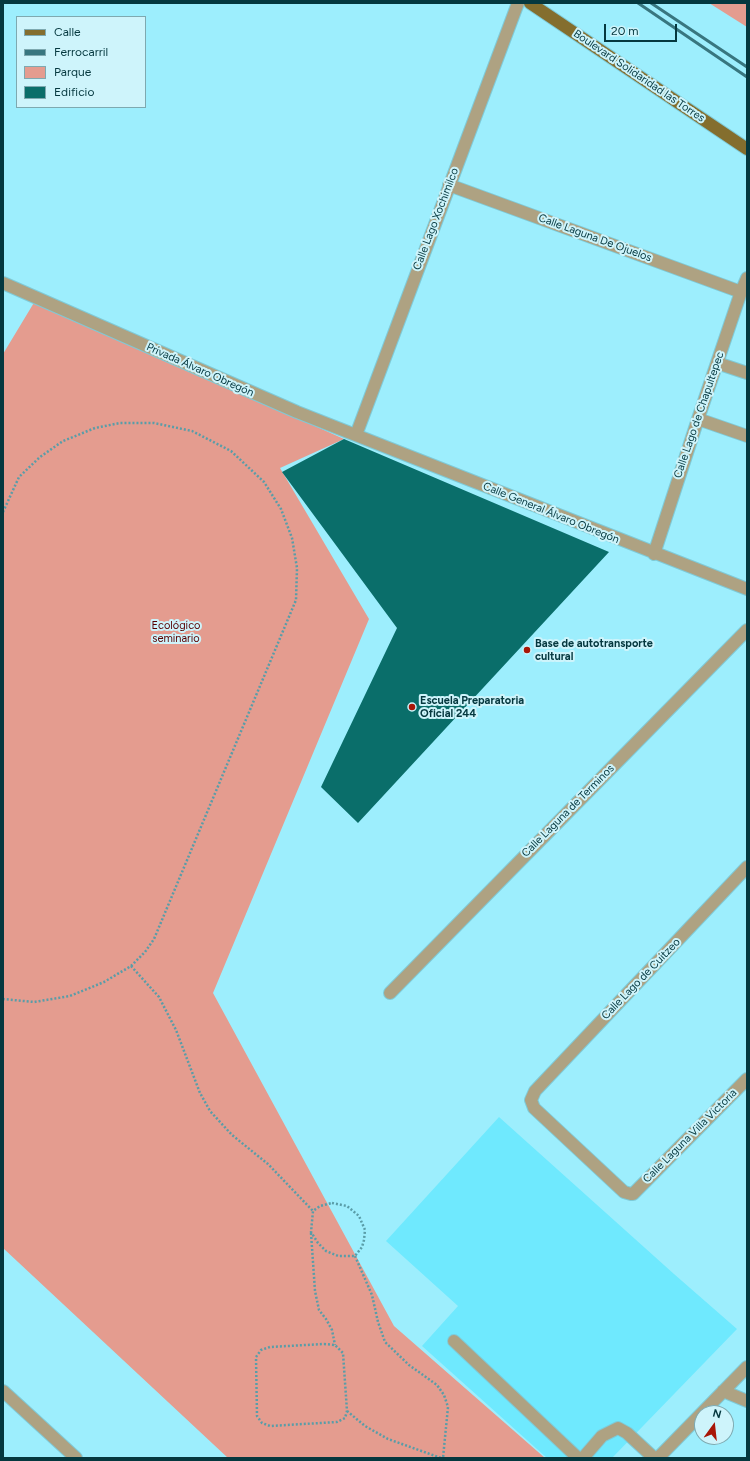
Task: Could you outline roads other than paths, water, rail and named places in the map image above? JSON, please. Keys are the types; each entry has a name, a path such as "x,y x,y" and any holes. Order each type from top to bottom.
{"main road":[{"name":"Boulevard Solidaridad las Torres","path":"530,3 747,149"},
{"path":"731,138 747,142"}],"street":[{"name":"Calle Lago Xochimilco","path":"356,435 518,3"},
{"name":"Calle Laguna De Ojuelos","path":"449,184 741,292"},
{"name":"Calle Lago de Chapultepec","path":"654,554 698,419 747,278"},
{"name":"Privada Álvaro Obregón","path":"3,283 263,398 356,435"},
{"path":"717,363 747,373"},
{"path":"698,419 747,436"},
{"name":"Calle General Álvaro Obregón","path":"356,435 747,590"},
{"name":"Calle Laguna de Terminos","path":"390,993 747,630"},
{"name":"Calle Lago de Cuitzeo","path":"633,1194 624,1192 534,1108 531,1100 534,1091 747,867"},
{"name":"Calle Laguna Villa Victoria","path":"633,1194 747,1079"},
{"path":"454,1341 578,1458"},
{"path":"658,1458 747,1367"},
{"path":"3,1391 76,1458"},
{"path":"723,1391 747,1401"},
{"path":"582,1458 602,1436 618,1428 627,1433 654,1458"}],"railway":[{"path":"638,3 747,77"},
{"path":"651,3 747,67"}],"place":[{"name":"Base de autotransporte cultural","path":"527,650"},
{"name":"Escuela Preparatoria Oficial 244","path":"412,707"}],"park label":[{"name":"Ecológico seminario","path":"176,632"}]}
